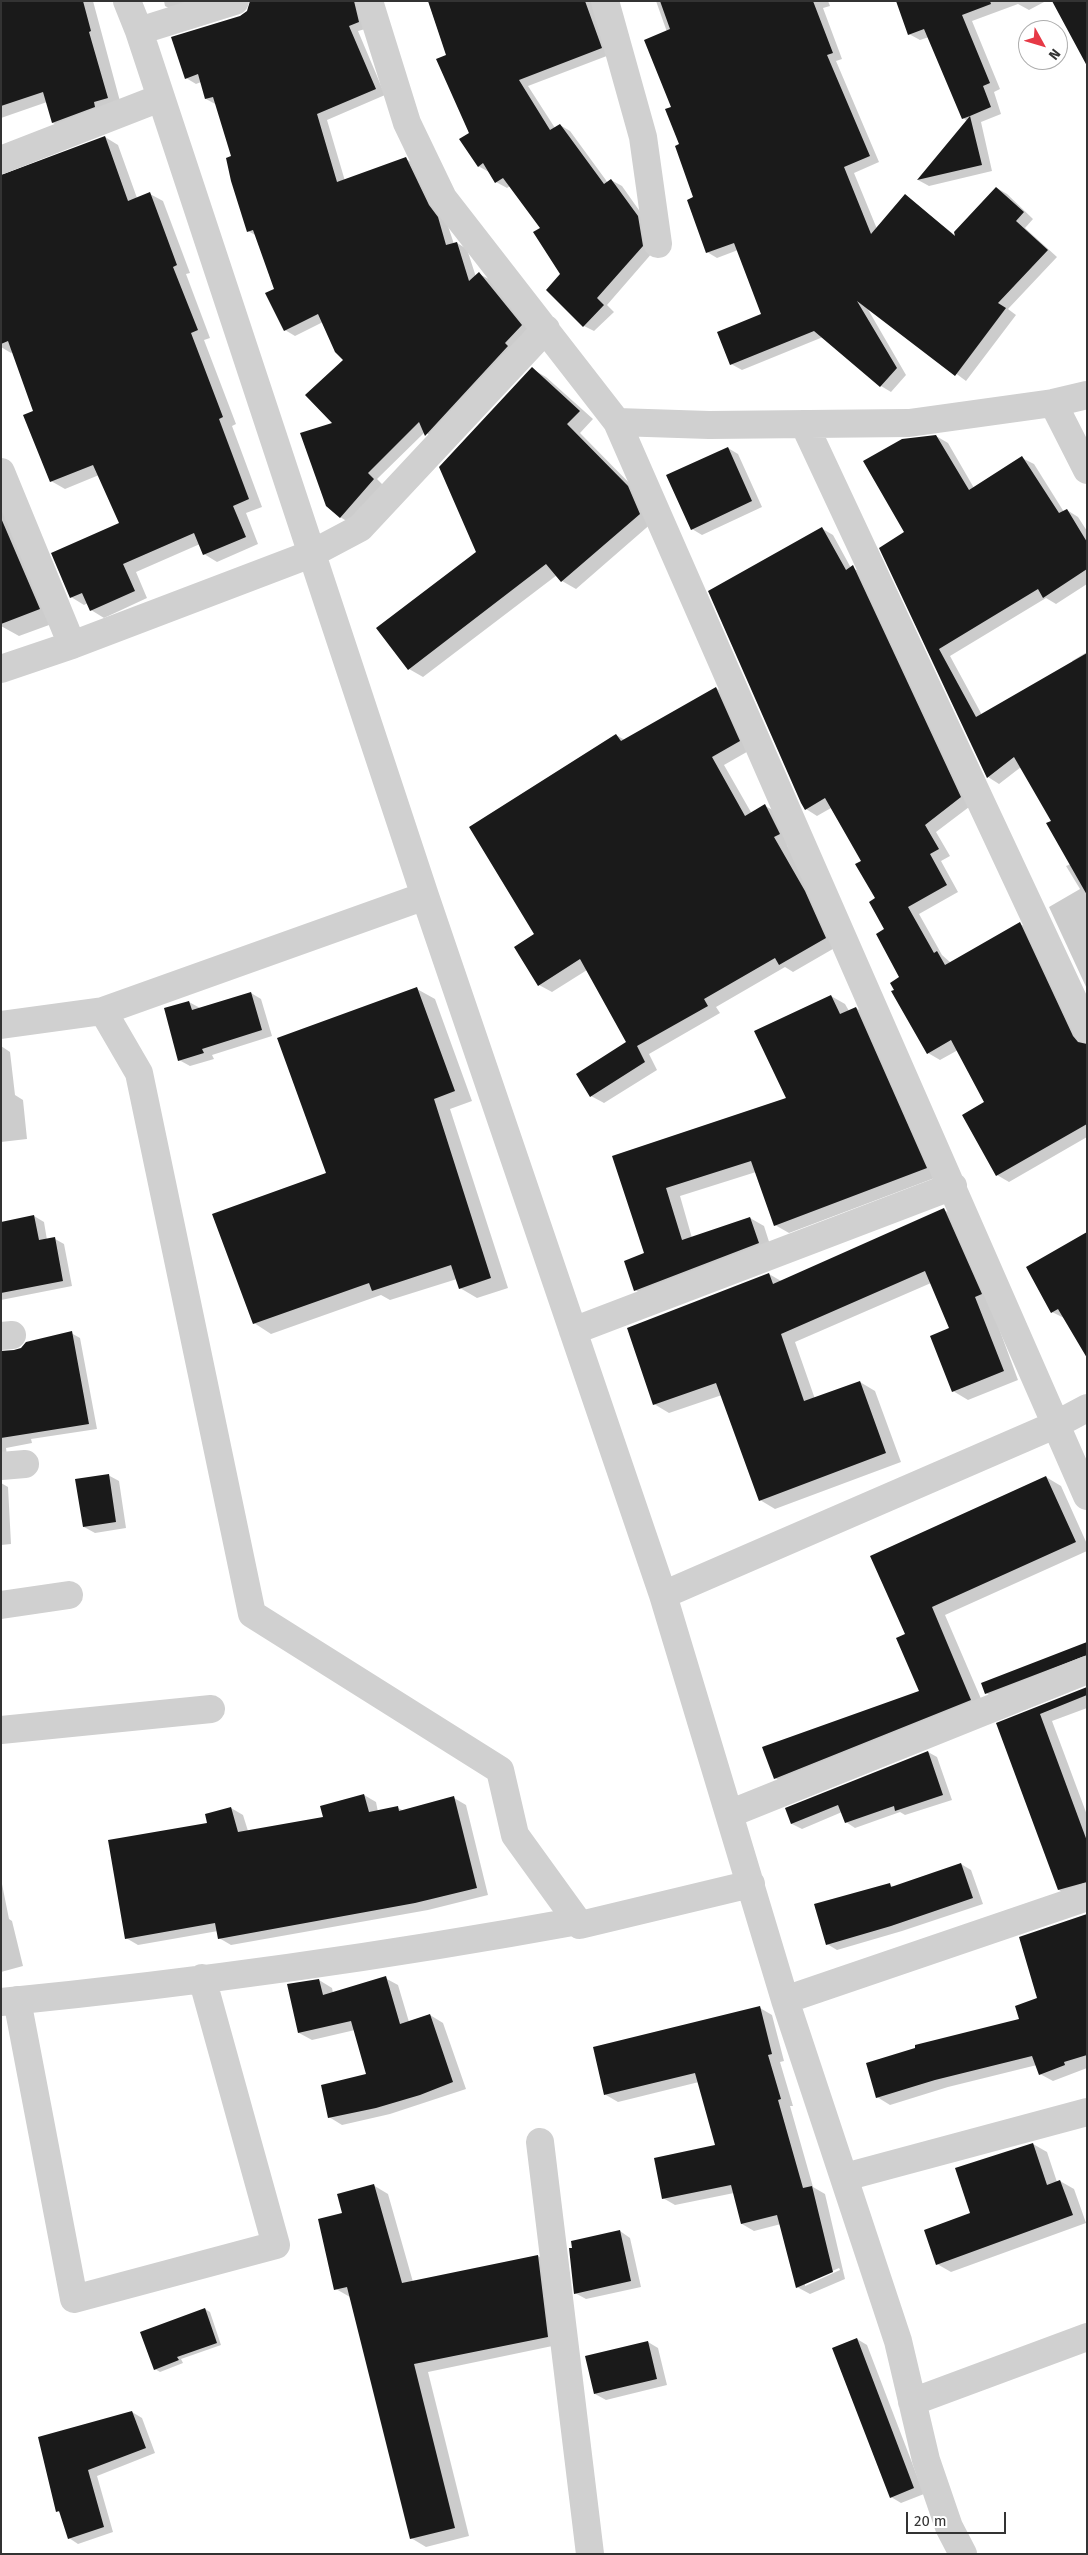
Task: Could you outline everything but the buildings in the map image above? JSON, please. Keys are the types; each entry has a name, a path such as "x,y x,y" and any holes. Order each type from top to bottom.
{"street":[{"path":"127,1 139,32 424,896 664,1596 785,2000 898,2341 926,2460 949,2527 963,2554"},
{"path":"139,32 235,1"},
{"path":"369,1 408,123 443,198 617,422 953,1186 1087,1496"},
{"path":"605,1 643,137 658,244"},
{"path":"1,160 160,98"},
{"path":"1,669 72,645 311,554 360,528 546,329"},
{"path":"617,422 909,423 1053,402 1087,395"},
{"path":"1053,402 1087,470"},
{"path":"804,424 1087,1029"},
{"path":"1,472 72,645"},
{"path":"1,1025 103,1011 424,896"},
{"path":"103,1011 139,1073 252,1614 500,1770 515,1835 580,1925 751,1884"},
{"path":"573,1331 953,1186"},
{"path":"664,1596 1057,1424 1087,1408"},
{"path":"1,1605 69,1595"},
{"path":"729,1814 1087,1670"},
{"path":"1,1730 211,1710"},
{"path":"785,2000 1087,1897"},
{"path":"202,1978 276,2244 74,2299 9,2001 202,1978 468,1941 578,1921"},
{"path":"845,2177 1087,2112"},
{"path":"540,2142 590,2554"},
{"path":"912,2402 1087,2337"}]}
